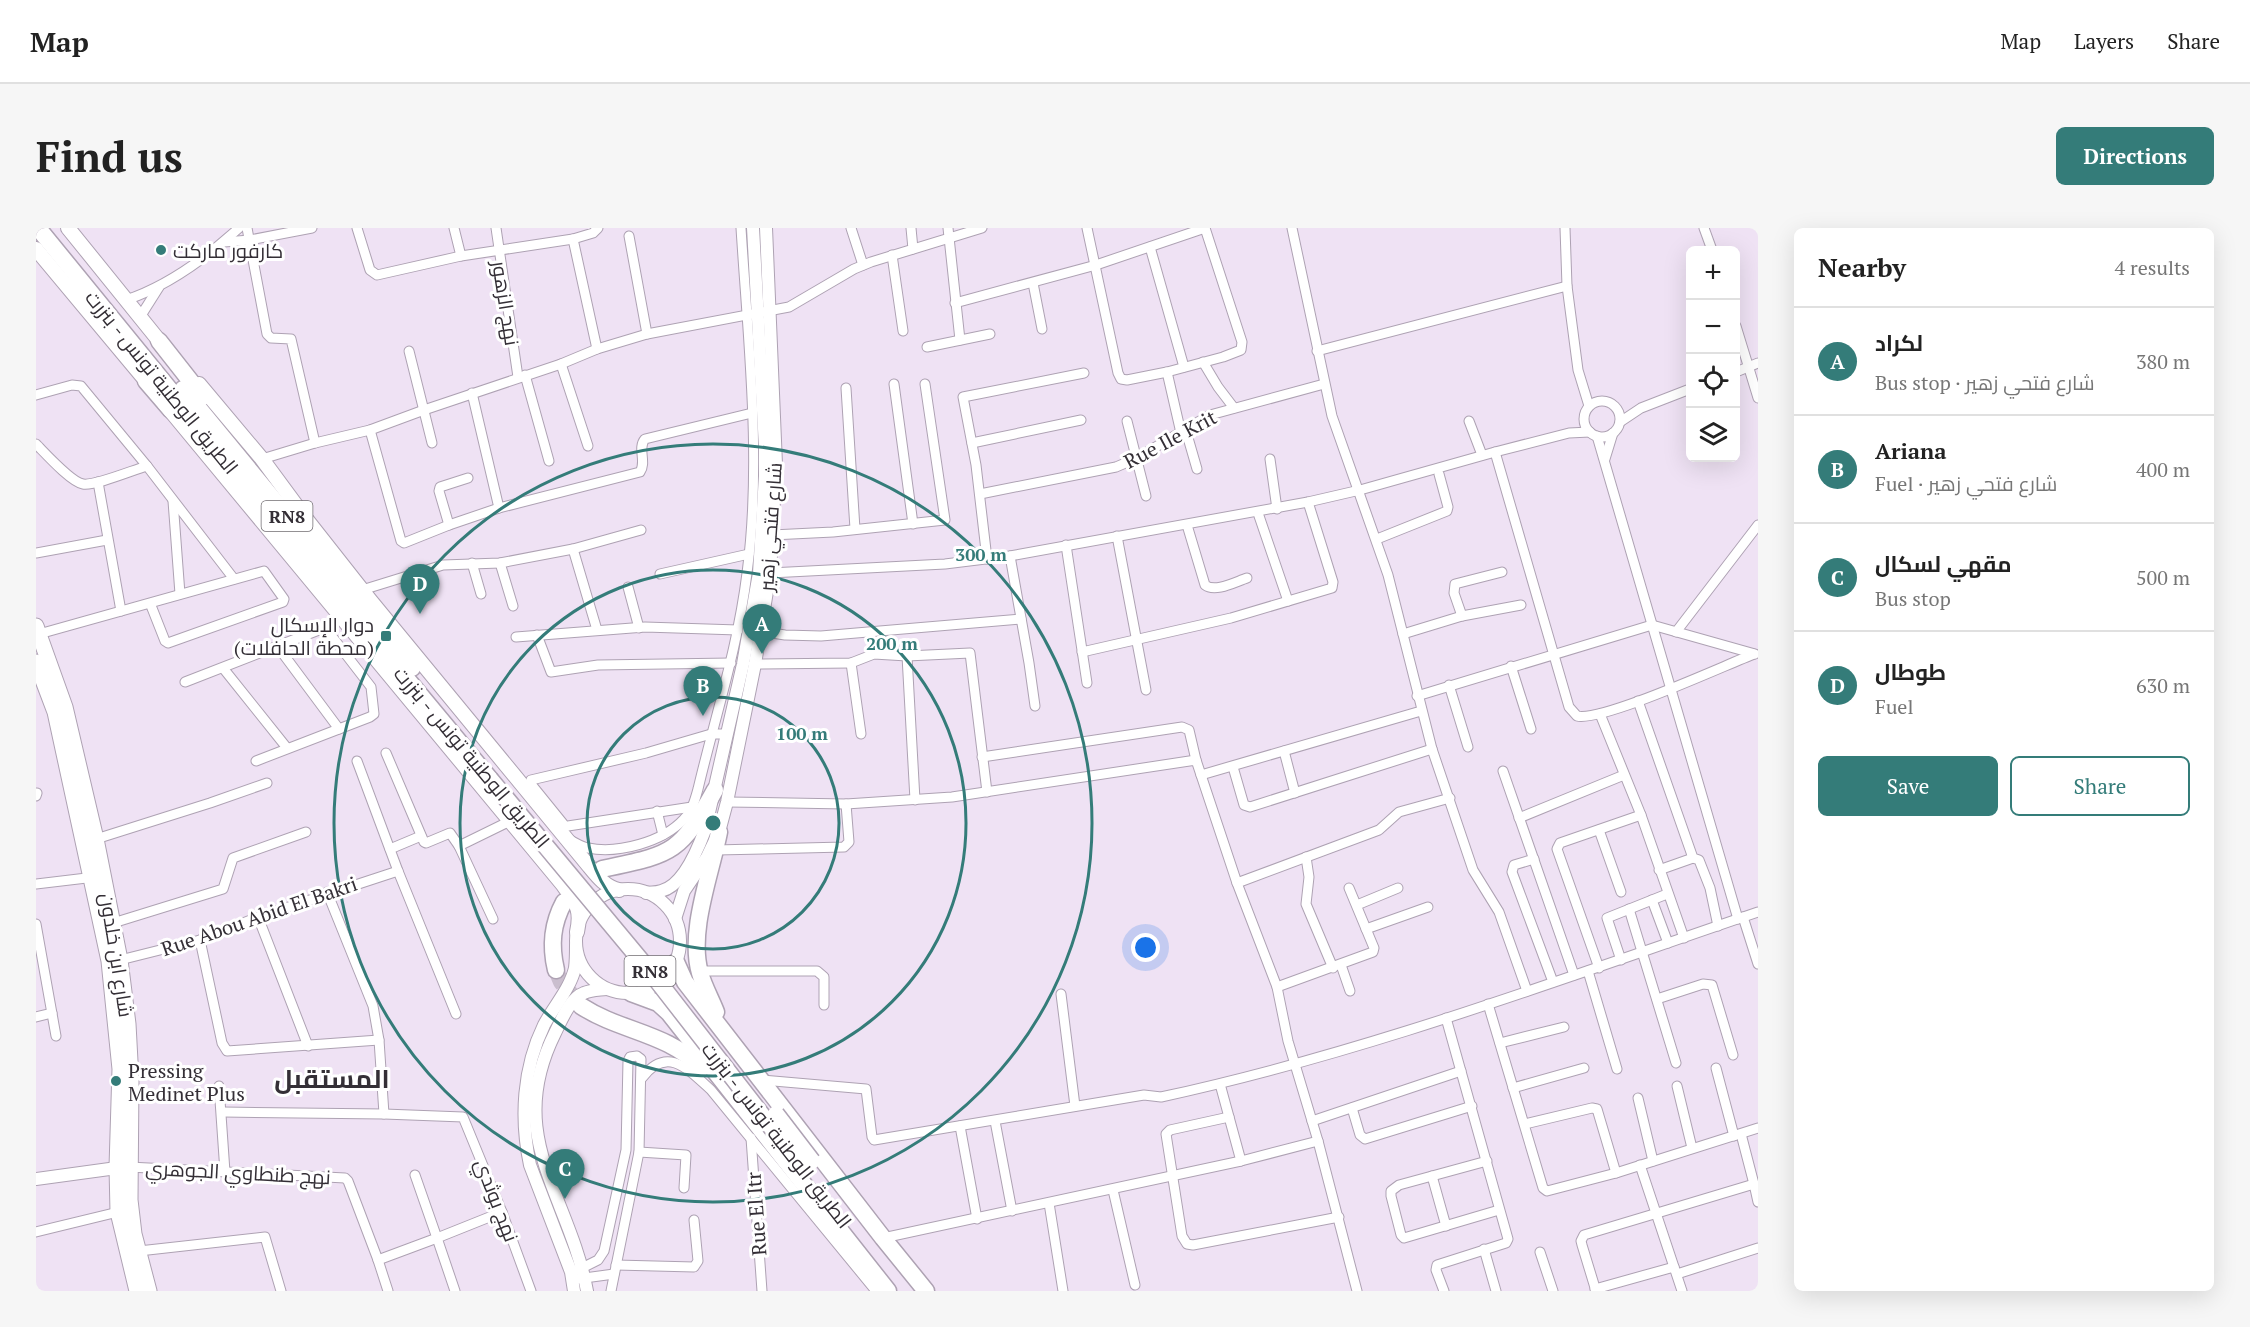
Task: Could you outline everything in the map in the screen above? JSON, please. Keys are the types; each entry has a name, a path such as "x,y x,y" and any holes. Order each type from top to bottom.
{"highway":[{"name":"الطريق الوطنية تونس - بنزرت","path":"38,228 73,263 317,552 653,975 913,1291"},
{"name":"الطريق الوطنية تونس - بنزرت","path":"51,228 73,263 338,596 494,776"},
{"path":"159,341 269,482 317,552"},
{"path":"146,381 338,596"},
{"name":"شارع ابن خلدون","path":"37,630 65,707 96,839 97,876 117,1027 123,1167 149,1291"},
{"name":"شارع ابن خلدون","path":"36,662 55,712 97,876 113,923 120,960 128,1024 130,1070 118,1212 137,1291"},
{"path":"602,869 659,856 671,850 689,834 715,790"},
{"path":"719,832 699,924 699,971 718,1016 751,1066"},
{"path":"556,970 552,954 553,933 557,915 564,902"},
{"path":"676,962 685,982 926,1291"},
{"name":"RN8","path":"631,993 650,999 664,1008 733,1094 876,1290"},
{"name":"RN8","path":"581,1006 596,1016 646,1033 689,1055 723,1089 733,1094"},
{"name":"الطريق الوطنية تونس - بنزرت","path":"808,1164 899,1291"}],"main road":[{"path":"68,228 159,341 217,403 362,590 603,883 619,890"},
{"path":"36,249 563,885 579,908 580,917 576,938"}],"street":[{"path":"126,300 159,287 224,242 238,228"},
{"path":"247,228 267,334 271,338 291,339 315,443"},
{"path":"224,242 250,240 312,228"},
{"path":"357,228 370,270 377,275 461,256 573,239 598,228"},
{"path":"454,228 461,256"},
{"name":"نهج الزهور","path":"496,228 521,376 549,461"},
{"path":"567,839 586,848 603,849 646,842 663,835 686,818 692,807 731,663 749,554 752,412 758,314 741,228"},
{"name":"شارع فتحي زهير","path":"646,893 670,887 687,868 705,830 749,632 759,573 765,447 753,228"},
{"name":"شارع فتحي زهير","path":"675,919 684,891 707,857 719,832 755,664 770,573 776,464 758,314 766,228"},
{"path":"851,228 863,265"},
{"path":"911,228 913,249"},
{"path":"948,228 960,340"},
{"path":"262,459 370,430 561,364 597,349 647,334 758,314 797,303 863,265 982,228"},
{"path":"955,303 1096,265 1205,228 1242,342 1241,350 1167,372 1127,380 1119,377 1096,265 1087,228"},
{"path":"1292,228 1324,384 1338,434 1377,539 1432,749 1473,870 1499,912 1527,991"},
{"path":"1565,228 1567,286 1578,370 1589,406"},
{"path":"1704,228 1711,246"},
{"path":"629,236 647,334"},
{"path":"573,239 597,349"},
{"path":"1150,247 1184,367"},
{"path":"892,255 903,331"},
{"path":"1033,283 1042,329"},
{"path":"1317,351 1567,286"},
{"path":"140,317 159,287"},
{"path":"927,347 990,334"},
{"path":"1740,335 1753,365 1758,398"},
{"path":"409,351 432,443"},
{"path":"1203,362 1234,408"},
{"path":"561,364 588,446"},
{"path":"1167,372 1183,432 1197,469"},
{"path":"987,559 972,443 962,401 965,396 1084,373"},
{"path":"894,384 913,524"},
{"path":"772,535 945,520 925,384"},
{"name":"Rue Ile Krit","path":"980,494 1106,470 1137,458 1210,415 1324,384"},
{"path":"36,395 72,385 81,386 147,466 234,579"},
{"path":"846,388 855,529"},
{"path":"1586,391 1599,401 1609,402 1617,408 1641,408"},
{"path":"1605,459 1613,433 1620,422 1641,408 1686,391"},
{"path":"472,393 499,508"},
{"path":"1599,401 1589,406 1584,422 1593,434 1605,459 1670,688 1741,918 1758,964"},
{"path":"1617,408 1620,422"},
{"path":"370,430 401,541 404,543 499,508 640,472 643,465 641,444 645,439 752,412"},
{"path":"972,443 1081,420"},
{"path":"1127,421 1146,496"},
{"path":"1470,421 1482,455"},
{"path":"1569,433 1584,422"},
{"path":"770,573 903,567 1010,556 1277,509 1360,490 1569,433 1605,436 1613,433"},
{"path":"36,444 79,483 98,482 147,466"},
{"path":"1495,452 1553,655 1572,712 1577,716 1584,718 1600,714 1756,654"},
{"path":"1270,459 1277,509"},
{"path":"1377,539 1447,511 1448,507 1439,474"},
{"path":"449,525 440,487 468,478"},
{"path":"98,482 121,611"},
{"path":"173,501 180,594"},
{"path":"1082,652 1231,618 1330,590 1333,586 1308,502"},
{"path":"1258,513 1288,601"},
{"path":"1187,525 1207,588 1214,589 1247,578"},
{"path":"1676,632 1758,525"},
{"path":"362,590 443,565 500,563 573,549 641,530"},
{"path":"1117,536 1146,690"},
{"path":"36,553 107,540"},
{"path":"1066,545 1086,683"},
{"path":"573,549 597,630"},
{"path":"660,574 749,554"},
{"path":"1010,556 1035,706"},
{"path":"472,563 481,594"},
{"path":"500,563 513,606"},
{"path":"37,630 121,611 265,571 284,601 168,643 165,641 150,603"},
{"path":"1462,616 1454,592 1455,584 1502,572"},
{"path":"628,587 639,628"},
{"path":"1403,634 1462,616 1521,605"},
{"path":"759,631 785,635 821,636 1021,619"},
{"path":"1417,696 1652,625 1756,654"},
{"path":"516,638 639,628 738,630"},
{"path":"186,682 326,629 371,687 374,714 256,761"},
{"path":"537,635 551,672 598,665 731,663"},
{"path":"278,647 339,729"},
{"path":"755,664 851,663 874,654 907,656 970,653 987,792"},
{"path":"907,656 915,800"},
{"path":"358,670 375,658"},
{"path":"851,663 861,734"},
{"path":"1511,666 1531,729"},
{"path":"223,668 287,748"},
{"path":"1449,686 1468,747"},
{"path":"1638,700 1693,858"},
{"path":"1201,775 1422,711"},
{"path":"1600,714 1641,815 1684,938"},
{"path":"982,757 1182,727 1189,730 1196,760 1236,883 1277,987 1295,1066 1339,1216 1357,1291"},
{"path":"692,807 565,826 531,784 531,780 646,753 711,734 727,735"},
{"path":"1233,767 1245,807 1250,807 1432,749"},
{"path":"1284,752 1295,793"},
{"path":"386,753 421,836 426,843 450,833 459,846 493,919"},
{"path":"727,802 846,804 915,800 987,792 1196,760"},
{"path":"357,761 398,871 456,1014"},
{"path":"1503,771 1574,975"},
{"path":"1519,818 1624,775"},
{"path":"96,839 267,783"},
{"path":"1236,883 1383,829 1398,812 1450,798"},
{"path":"716,850 844,847 849,842 846,804"},
{"path":"657,811 663,835"},
{"path":"1599,968 1557,849 1560,843 1641,815"},
{"path":"459,846 510,821"},
{"path":"1599,830 1621,892"},
{"path":"113,923 223,889 233,858 306,832"},
{"path":"390,849 421,836"},
{"path":"1306,857 1309,877 1306,904 1350,991"},
{"path":"1659,870 1693,858 1699,860 1718,926"},
{"path":"1534,859 1514,865 1512,872 1553,982"},
{"name":"Rue Abou Abid El Bakri","path":"120,960 200,940 327,892 398,871"},
{"path":"36,884 97,876"},
{"path":"1277,987 1373,952 1374,948 1349,888"},
{"path":"1357,905 1398,888"},
{"path":"577,1278 540,1152 535,1121 537,1096 542,1065 566,1013 579,996 606,989 631,993 656,985 668,975 676,962 680,940 675,919 658,899 633,890 619,890 604,895 591,904 582,917 576,938 575,967 571,980 545,1023 536,1045 525,1094 524,1113 530,1165 577,1278 587,1291"},
{"path":"222,1112 384,1114 379,1040 373,1006 327,892"},
{"path":"1620,960 1606,919 1667,894"},
{"path":"1653,900 1668,943"},
{"path":"1366,929 1428,907"},
{"path":"1629,909 1676,1063"},
{"path":"762,1080 866,1089 874,1140 1145,1095 1157,1098 1295,1066 1599,968 1758,912"},
{"path":"258,917 308,1046"},
{"path":"36,924 56,1036"},
{"path":"576,938 579,958 585,971 606,989"},
{"path":"200,940 224,1049 231,1052 379,1040"},
{"path":"699,971 817,971 824,977 824,1005"},
{"path":"1588,971 1617,1069"},
{"path":"1657,999 1703,984 1712,985 1733,1055"},
{"path":"1061,994 1075,1106"},
{"path":"1488,1004 1543,1188 1547,1191 1616,1173 1758,1128"},
{"path":"36,1017 52,1013"},
{"path":"1444,1291 1436,1270 1437,1265 1508,1241 1446,1018"},
{"path":"1500,1043 1564,1027"},
{"path":"577,1278 602,1257 607,1240 626,1150 628,1061 630,1057 637,1056 641,1059 642,1078 639,1152 611,1291"},
{"path":"642,1078 650,1068 657,1064 675,1062 684,1066 711,1090 876,1290"},
{"path":"1513,1088 1584,1068"},
{"path":"1716,1068 1748,1162 1758,1202"},
{"path":"1312,1121 1461,1071"},
{"path":"1220,1084 1241,1161"},
{"path":"219,1086 225,1172"},
{"path":"1677,1086 1692,1148"},
{"path":"1638,1098 1653,1161"},
{"path":"1352,1108 1360,1135 1365,1139 1370,1139 1472,1107"},
{"path":"1525,1124 1592,1108 1597,1109 1616,1173"},
{"name":"نهج بوثدي","path":"384,1114 465,1118 531,1291"},
{"path":"1229,1117 1167,1132 1172,1176 1185,1242 1190,1245 1339,1216"},
{"path":"995,1121 1012,1211"},
{"path":"960,1126 977,1218"},
{"name":"Rue El Itr","path":"751,1137 762,1291"},
{"path":"883,1238 1113,1190 1318,1141"},
{"path":"639,1152 686,1155 684,1188"},
{"path":"1748,1162 1758,1159"},
{"path":"1487,1161 1399,1185 1391,1191 1401,1235 1406,1237 1499,1210"},
{"path":"1640,1165 1682,1291"},
{"path":"36,1179 123,1167"},
{"name":"نهج طنطاوي الجوهري","path":"123,1167 347,1179 378,1260"},
{"path":"415,1175 455,1291"},
{"path":"1432,1176 1446,1226"},
{"path":"1754,1184 1584,1235 1581,1241 1596,1290 1758,1248"},
{"path":"1113,1190 1135,1286"},
{"path":"1049,1203 1063,1291"},
{"path":"36,1232 118,1212"},
{"path":"388,1291 378,1260 502,1212"},
{"path":"577,1278 615,1270 694,1267 698,1261 694,1220"},
{"path":"139,1251 265,1237 281,1291"},
{"path":"1484,1249 1496,1291"},
{"path":"1540,1252 1553,1291"}],"tunnel":[{"path":"556,970 561,982 577,1001"}],"place":[{"name":"كارفور ماركت","path":"161,250"},
{"name":"طوطال","path":"420,614"},
{"name":"دوار الإسكال (محطة الحافلات)","path":"386,636"},
{"name":"لكراد","path":"762,654"},
{"name":"Ariana","path":"703,716"},
{"name":"Pressing Medinet Plus","path":"116,1081"},
{"name":"مقهي لسكال","path":"565,1199"}],"district":[{"name":"المستقبل","path":"332,1078"}]}
